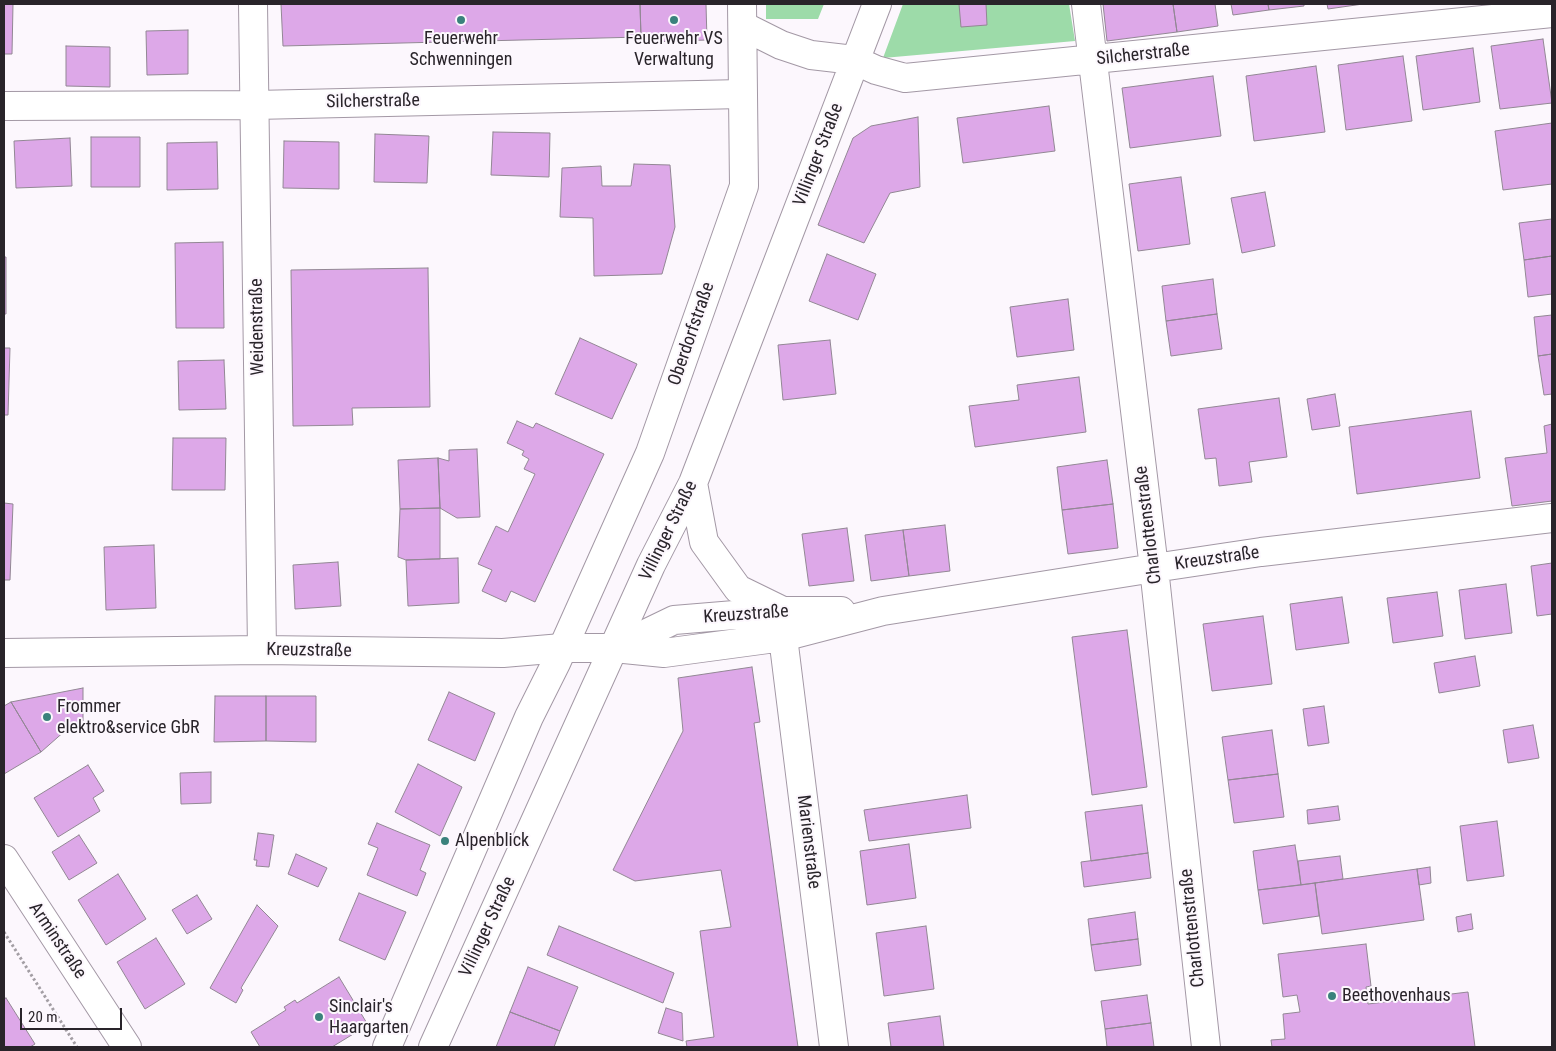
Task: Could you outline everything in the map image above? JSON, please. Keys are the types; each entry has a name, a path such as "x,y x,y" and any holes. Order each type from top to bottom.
{"street":[{"name":"Weidenstraße","path":"253,4 262,650"},
{"name":"Villinger Straße","path":"433,1047 651,565 693,483 877,4"},
{"name":"Charlottenstraße","path":"1086,4 1154,568 1206,1047"},
{"name":"Silcherstraße","path":"742,15 781,46 811,55 854,60 876,70 905,78 1552,13"},
{"name":"Oberdorfstraße","path":"562,648 650,453 744,186 742,15"},
{"name":"Silcherstraße","path":"4,106 255,105 742,94"},
{"path":"693,483 704,542 738,589 783,624"},
{"name":"Kreuzstraße","path":"4,653 262,650 493,653 562,648 614,648 664,653 783,624 884,611 1270,551 1552,518"},
{"name":"Marienstraße","path":"783,624 834,1047"},
{"path":"387,1047 529,717 562,648"},
{"name":"Arminstraße","path":"4,860 127,1047"}],"path":[{"path":"4,932 77,1047"}],"green space":[{"path":"766,4 824,4 818,19 766,19"},
{"path":"903,4 1069,4 1075,41 883,58"}],"building":[{"path":"4,4 13,4 12,54 4,54"},
{"name":"Feuerwehr Schwenningen","path":"281,4 640,4 641,37 283,46"},
{"name":"Feuerwehr VS Verwaltung","path":"640,4 706,4 707,40 645,42 641,37"},
{"path":"959,4 986,4 987,25 961,27"},
{"path":"1103,4 1173,4 1177,32 1107,41"},
{"path":"1173,4 1215,4 1218,26 1177,32"},
{"path":"1231,4 1268,4 1269,10 1233,15"},
{"path":"1268,4 1304,4 1304,6 1269,10"},
{"path":"1327,4 1363,4 1328,9"},
{"path":"188,30 188,74 147,75 146,31"},
{"path":"1543,39 1552,103 1500,109 1491,46"},
{"path":"66,46 110,47 110,87 66,86"},
{"path":"1473,48 1480,102 1423,110 1416,56"},
{"path":"1403,56 1412,121 1346,130 1338,65"},
{"path":"1316,66 1325,132 1254,141 1246,76"},
{"path":"1213,76 1221,136 1130,148 1122,88"},
{"path":"1049,106 1055,151 963,163 957,118"},
{"path":"918,117 920,187 890,193 864,243 818,225 853,138 871,126"},
{"path":"1552,123 1552,184 1503,190 1495,131"},
{"path":"493,132 550,133 549,177 491,175"},
{"path":"375,134 429,136 427,183 374,182"},
{"path":"91,137 140,137 140,187 91,187"},
{"path":"70,138 72,186 16,188 14,141"},
{"path":"284,141 339,142 339,189 283,188"},
{"path":"217,142 218,189 167,190 167,143"},
{"path":"634,164 670,165 675,227 662,274 594,276 593,218 560,217 562,168 601,166 602,186 631,186"},
{"path":"1181,177 1190,244 1138,251 1129,184"},
{"path":"1265,192 1275,246 1242,253 1231,198"},
{"path":"1552,219 1552,256 1524,260 1519,223"},
{"path":"223,242 224,328 176,328 175,243"},
{"path":"827,254 876,274 858,320 809,301"},
{"path":"1552,256 1552,294 1528,297 1524,260"},
{"path":"4,257 6,257 6,314 4,314"},
{"path":"428,268 430,407 352,408 353,425 293,426 291,270"},
{"path":"1213,279 1217,314 1166,321 1162,286"},
{"path":"1068,299 1074,350 1017,357 1010,307"},
{"path":"1217,314 1222,349 1171,356 1166,321"},
{"path":"1552,315 1552,354 1538,356 1534,317"},
{"path":"580,338 637,364 612,419 555,394"},
{"path":"830,340 836,394 783,400 778,345"},
{"path":"4,348 10,348 8,415 4,415"},
{"path":"1552,354 1552,394 1544,395 1538,356"},
{"path":"224,360 226,409 179,410 178,361"},
{"path":"1079,377 1086,432 975,447 969,406 1019,400 1017,385"},
{"path":"1335,394 1340,426 1312,430 1307,399"},
{"path":"1279,398 1287,457 1249,462 1252,482 1219,486 1216,458 1205,459 1198,409"},
{"path":"1471,411 1480,478 1357,494 1349,427"},
{"path":"517,421 533,428 536,423 604,454 535,602 511,591 506,602 482,591 492,570 478,564 496,526 508,532 535,474 524,469 529,459 522,455 524,451 507,443"},
{"path":"1552,424 1552,501 1512,506 1505,458 1547,453 1544,426"},
{"path":"173,438 226,438 225,490 172,490"},
{"path":"477,449 480,517 457,518 440,508 438,458 449,461 449,450"},
{"path":"438,458 440,508 400,509 398,460"},
{"path":"1107,460 1113,504 1062,510 1057,467"},
{"path":"4,503 13,504 10,580 4,580"},
{"path":"1113,504 1118,548 1068,554 1062,510"},
{"path":"440,508 440,559 406,560 398,557 400,509"},
{"path":"945,525 950,571 909,576 903,530"},
{"path":"847,528 854,581 809,586 802,534"},
{"path":"903,530 909,576 871,581 865,535"},
{"path":"154,545 156,608 106,610 104,547"},
{"path":"458,558 459,603 408,606 406,560"},
{"path":"338,562 341,606 295,609 293,565"},
{"path":"1552,563 1552,614 1537,616 1531,566"},
{"path":"1506,584 1512,633 1465,639 1459,590"},
{"path":"1437,592 1443,636 1393,643 1387,598"},
{"path":"1342,597 1349,643 1296,650 1290,604"},
{"path":"1263,616 1272,684 1212,691 1203,624"},
{"path":"1127,630 1147,787 1092,795 1072,637"},
{"path":"1475,656 1480,686 1439,693 1434,663"},
{"path":"752,667 760,722 754,723 798,1047 687,1047 686,1041 714,1037 700,931 731,927 721,870 635,881 613,870 683,731 678,678"},
{"path":"83,688 83,733 66,730 41,752 11,702"},
{"path":"449,692 495,713 475,761 428,740"},
{"path":"215,696 266,696 266,741 214,742"},
{"path":"266,696 316,696 316,742 266,741"},
{"path":"11,702 41,752 4,774 4,706"},
{"path":"1324,706 1329,743 1308,746 1303,709"},
{"path":"1533,725 1539,758 1508,763 1503,730"},
{"path":"1272,730 1278,774 1228,780 1222,737"},
{"path":"418,764 462,787 440,836 395,812"},
{"path":"88,765 104,791 93,798 100,811 58,837 34,798"},
{"path":"211,772 211,803 181,804 180,773"},
{"path":"1278,774 1284,817 1234,823 1228,780"},
{"path":"967,795 971,828 869,841 864,810"},
{"path":"1142,805 1148,853 1091,861 1085,812"},
{"path":"1338,806 1340,820 1308,824 1307,810"},
{"path":"1497,821 1504,876 1467,881 1460,826"},
{"path":"377,823 430,845 420,870 426,873 417,896 367,875 378,848 368,844"},
{"path":"258,833 274,835 269,867 256,866 257,860 254,860"},
{"path":"79,835 97,863 69,880 52,852"},
{"path":"909,844 916,898 867,905 860,851"},
{"path":"1295,845 1301,885 1258,890 1253,851"},
{"path":"1148,853 1151,878 1084,887 1081,862"},
{"path":"296,854 327,868 318,887 288,874"},
{"path":"1340,856 1343,879 1301,885 1298,861"},
{"path":"1430,867 1431,883 1419,885 1417,869"},
{"path":"1417,869 1424,920 1322,934 1315,883"},
{"path":"118,874 146,919 106,945 78,900"},
{"path":"1315,883 1319,916 1263,924 1258,890"},
{"path":"359,893 406,912 385,960 339,940"},
{"path":"197,895 212,919 187,934 172,910"},
{"path":"257,905 278,926 241,988 243,990 236,1003 210,988"},
{"path":"1135,912 1138,939 1091,945 1088,919"},
{"path":"1471,914 1473,929 1458,932 1456,917"},
{"path":"559,926 674,973 663,1003 547,955"},
{"path":"926,926 934,989 884,996 876,933"},
{"path":"156,938 185,984 145,1009 117,962"},
{"path":"1138,939 1141,965 1095,971 1091,945"},
{"name":"Beethovenhaus","path":"1366,944 1371,986 1366,987 1368,1004 1468,992 1475,1047 1272,1047 1271,1040 1285,1039 1283,1014 1300,1012 1297,995 1283,997 1278,954"},
{"path":"528,967 578,987 560,1031 510,1012"},
{"name":"Sinclair's Haargarten","path":"339,977 368,1025 332,1047 260,1047 251,1032 286,1010 284,1007 295,1000 297,1003"},
{"path":"1147,995 1151,1023 1105,1029 1101,1001"},
{"path":"6,998 35,1044 30,1047 4,1047 4,999"},
{"path":"666,1008 682,1013 683,1041 658,1033"},
{"path":"510,1012 560,1031 554,1047 496,1047"},
{"path":"940,1016 944,1047 891,1047 888,1023"},
{"path":"1151,1023 1154,1047 1107,1047 1105,1029"}],"place":[{"name":"Feuerwehr Schwenningen","path":"461,20"},
{"name":"Feuerwehr VS Verwaltung","path":"674,20"},
{"name":"Frommer elektro&service GbR","path":"47,717"},
{"name":"Alpenblick","path":"445,841"},
{"name":"Beethovenhaus","path":"1332,996"},
{"name":"Sinclair's Haargarten","path":"319,1017"}]}
